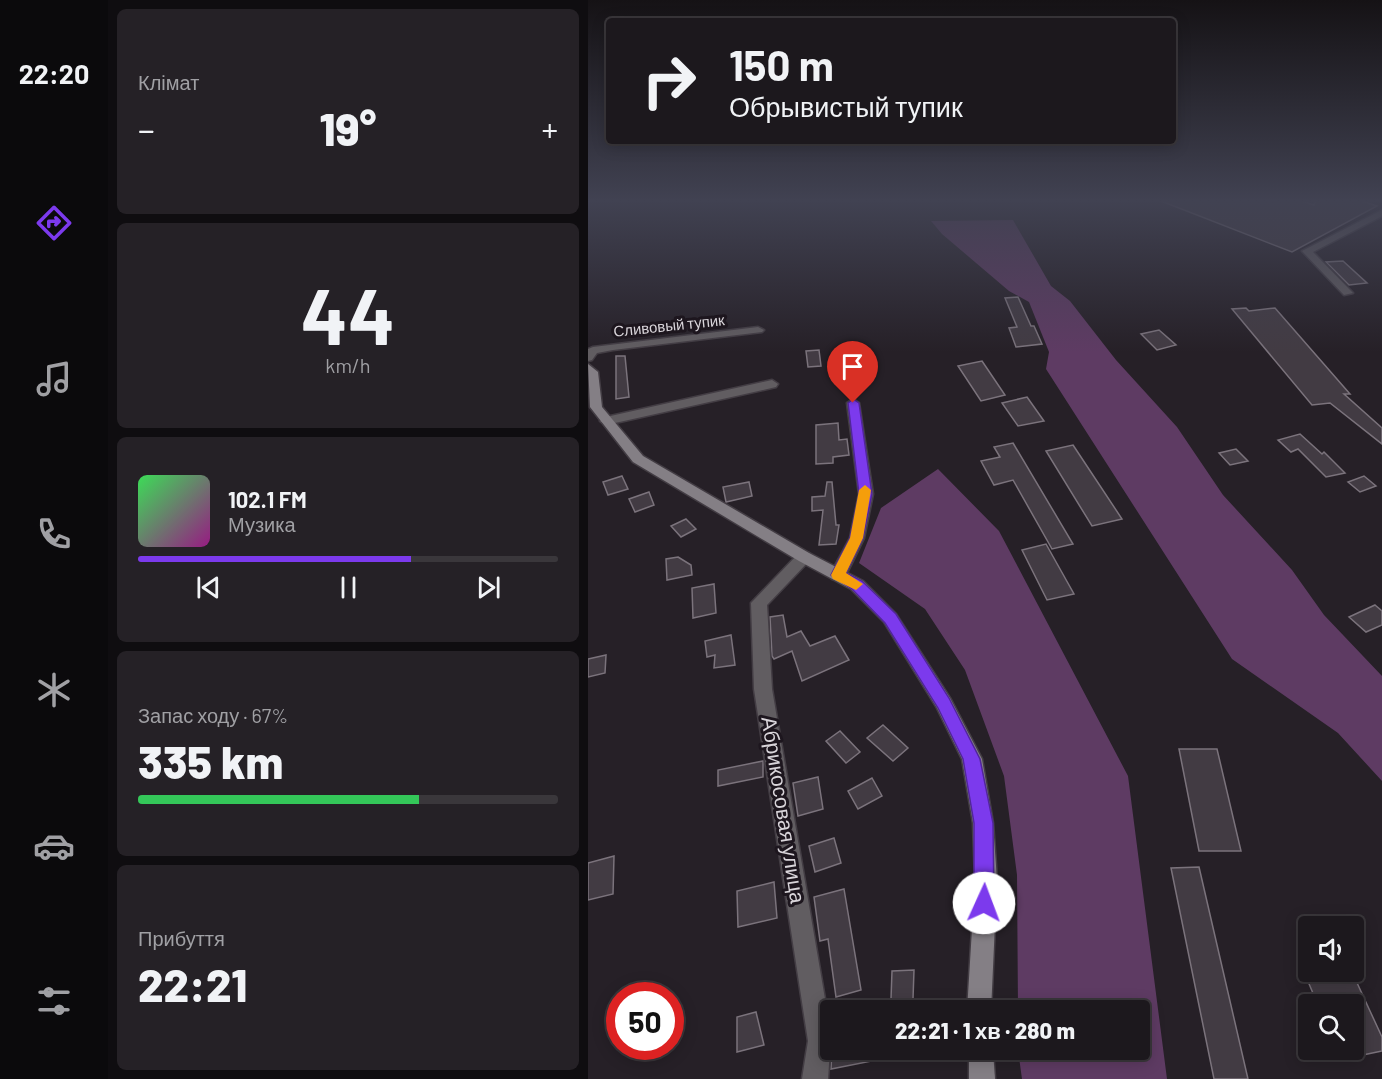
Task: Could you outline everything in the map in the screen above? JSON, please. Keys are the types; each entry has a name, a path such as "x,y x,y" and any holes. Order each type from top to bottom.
{"main road":[{"path":"588,368 592,372 596,407 638,459 804,557 857,585 890,618 944,703 972,759 983,823 986,880 980,1000"},
{"path":"981,1060 982,1079"}],"street":[{"path":"1307,251 1348,293"},
{"name":"Сливовый тупик","path":"588,358 593,350 612,346 713,338 758,330"},
{"path":"606,421 772,384"},
{"path":"838,575 857,538 866,494 853,403"},
{"name":"Абрикосовая улица","path":"804,557 759,603 763,689 820,1041 815,1079"}],"shaded area":[{"path":"962,251 1031,251 1051,286 1070,301 1116,360 1177,427 1223,495 1292,570 1324,615 1382,676 1382,781 1338,733 1232,659 1046,369 1049,352 1029,302 1009,291"},
{"path":"938,469 999,531 1128,776 1167,1079 1022,1079 1019,1060 1150,1060 1150,1000 1018,1000 1017,875 1004,776 965,670 925,609 859,563 881,508"}],"building":[{"path":"1343,261 1367,283 1349,285 1326,262"},
{"path":"1018,297 1042,344 1016,347 1009,328 1017,327 1005,298"},
{"path":"1246,308 1249,311 1275,308 1350,394 1344,394 1382,428 1382,444 1330,403 1312,405 1232,309"},
{"path":"1159,330 1176,345 1157,350 1141,334"},
{"path":"819,350 821,366 808,367 806,351"},
{"path":"616,356 625,356 629,397 616,399"},
{"path":"982,361 1005,395 981,401 958,366"},
{"path":"1027,397 1044,421 1018,426 1002,403"},
{"path":"838,423 839,440 847,439 849,455 833,457 833,463 816,464 816,425"},
{"path":"1300,434 1322,454 1324,452 1345,473 1326,477 1298,449 1291,452 1278,440"},
{"path":"1013,443 1073,544 1052,549 1013,480 994,485 981,461 1000,457 994,447"},
{"path":"1073,445 1122,519 1092,526 1046,451"},
{"path":"1236,449 1248,461 1230,465 1219,453"},
{"path":"622,476 628,489 608,495 603,482"},
{"path":"1364,476 1376,486 1360,492 1348,482"},
{"path":"749,482 752,496 726,502 723,487"},
{"path":"827,482 832,482 836,525 839,525 836,544 819,545 823,510 812,511 812,497 825,496"},
{"path":"649,492 654,505 635,512 629,499"},
{"path":"686,519 696,529 681,537 671,526"},
{"path":"1046,544 1074,594 1047,600 1022,550"},
{"path":"678,557 691,565 692,575 667,580 666,559"},
{"path":"714,584 716,613 693,618 692,588"},
{"path":"1375,605 1382,611 1382,625 1366,632 1349,617"},
{"path":"783,615 787,637 801,631 810,646 835,636 849,660 802,681 792,651 774,659 772,656 770,617"},
{"path":"731,635 735,665 714,668 715,655 707,657 705,641"},
{"path":"606,655 605,673 588,677 588,659"},
{"path":"883,725 908,748 893,761 867,738"},
{"path":"840,731 860,752 846,763 826,741"},
{"path":"1179,749 1217,749 1241,851 1199,851"},
{"path":"763,761 763,777 718,786 718,770"},
{"path":"818,777 823,809 798,816 793,783"},
{"path":"872,778 882,796 858,809 848,791"},
{"path":"834,838 841,863 815,872 809,846"},
{"path":"614,856 613,894 588,900 588,863"},
{"path":"1199,867 1248,1079 1214,1079 1171,868"},
{"path":"774,882 777,918 738,927 737,891"},
{"path":"844,889 861,990 836,997 828,939 820,941 814,897"},
{"path":"914,970 913,999 891,999 892,971"},
{"path":"1308,982 1357,982 1362,994 1313,994"},
{"path":"1364,998 1382,1037 1382,1051 1364,1055"},
{"path":"756,1012 764,1045 737,1052 737,1017"},
{"path":"831,1060 872,1060 872,1061 831,1069"}],"slow traffic":[{"path":"856,584 838,575 857,538 865,490"}],"route":[{"path":"853,403 866,494 857,538 838,575 857,585 890,618 944,703 972,759 983,823 986,880 984,903"}]}
